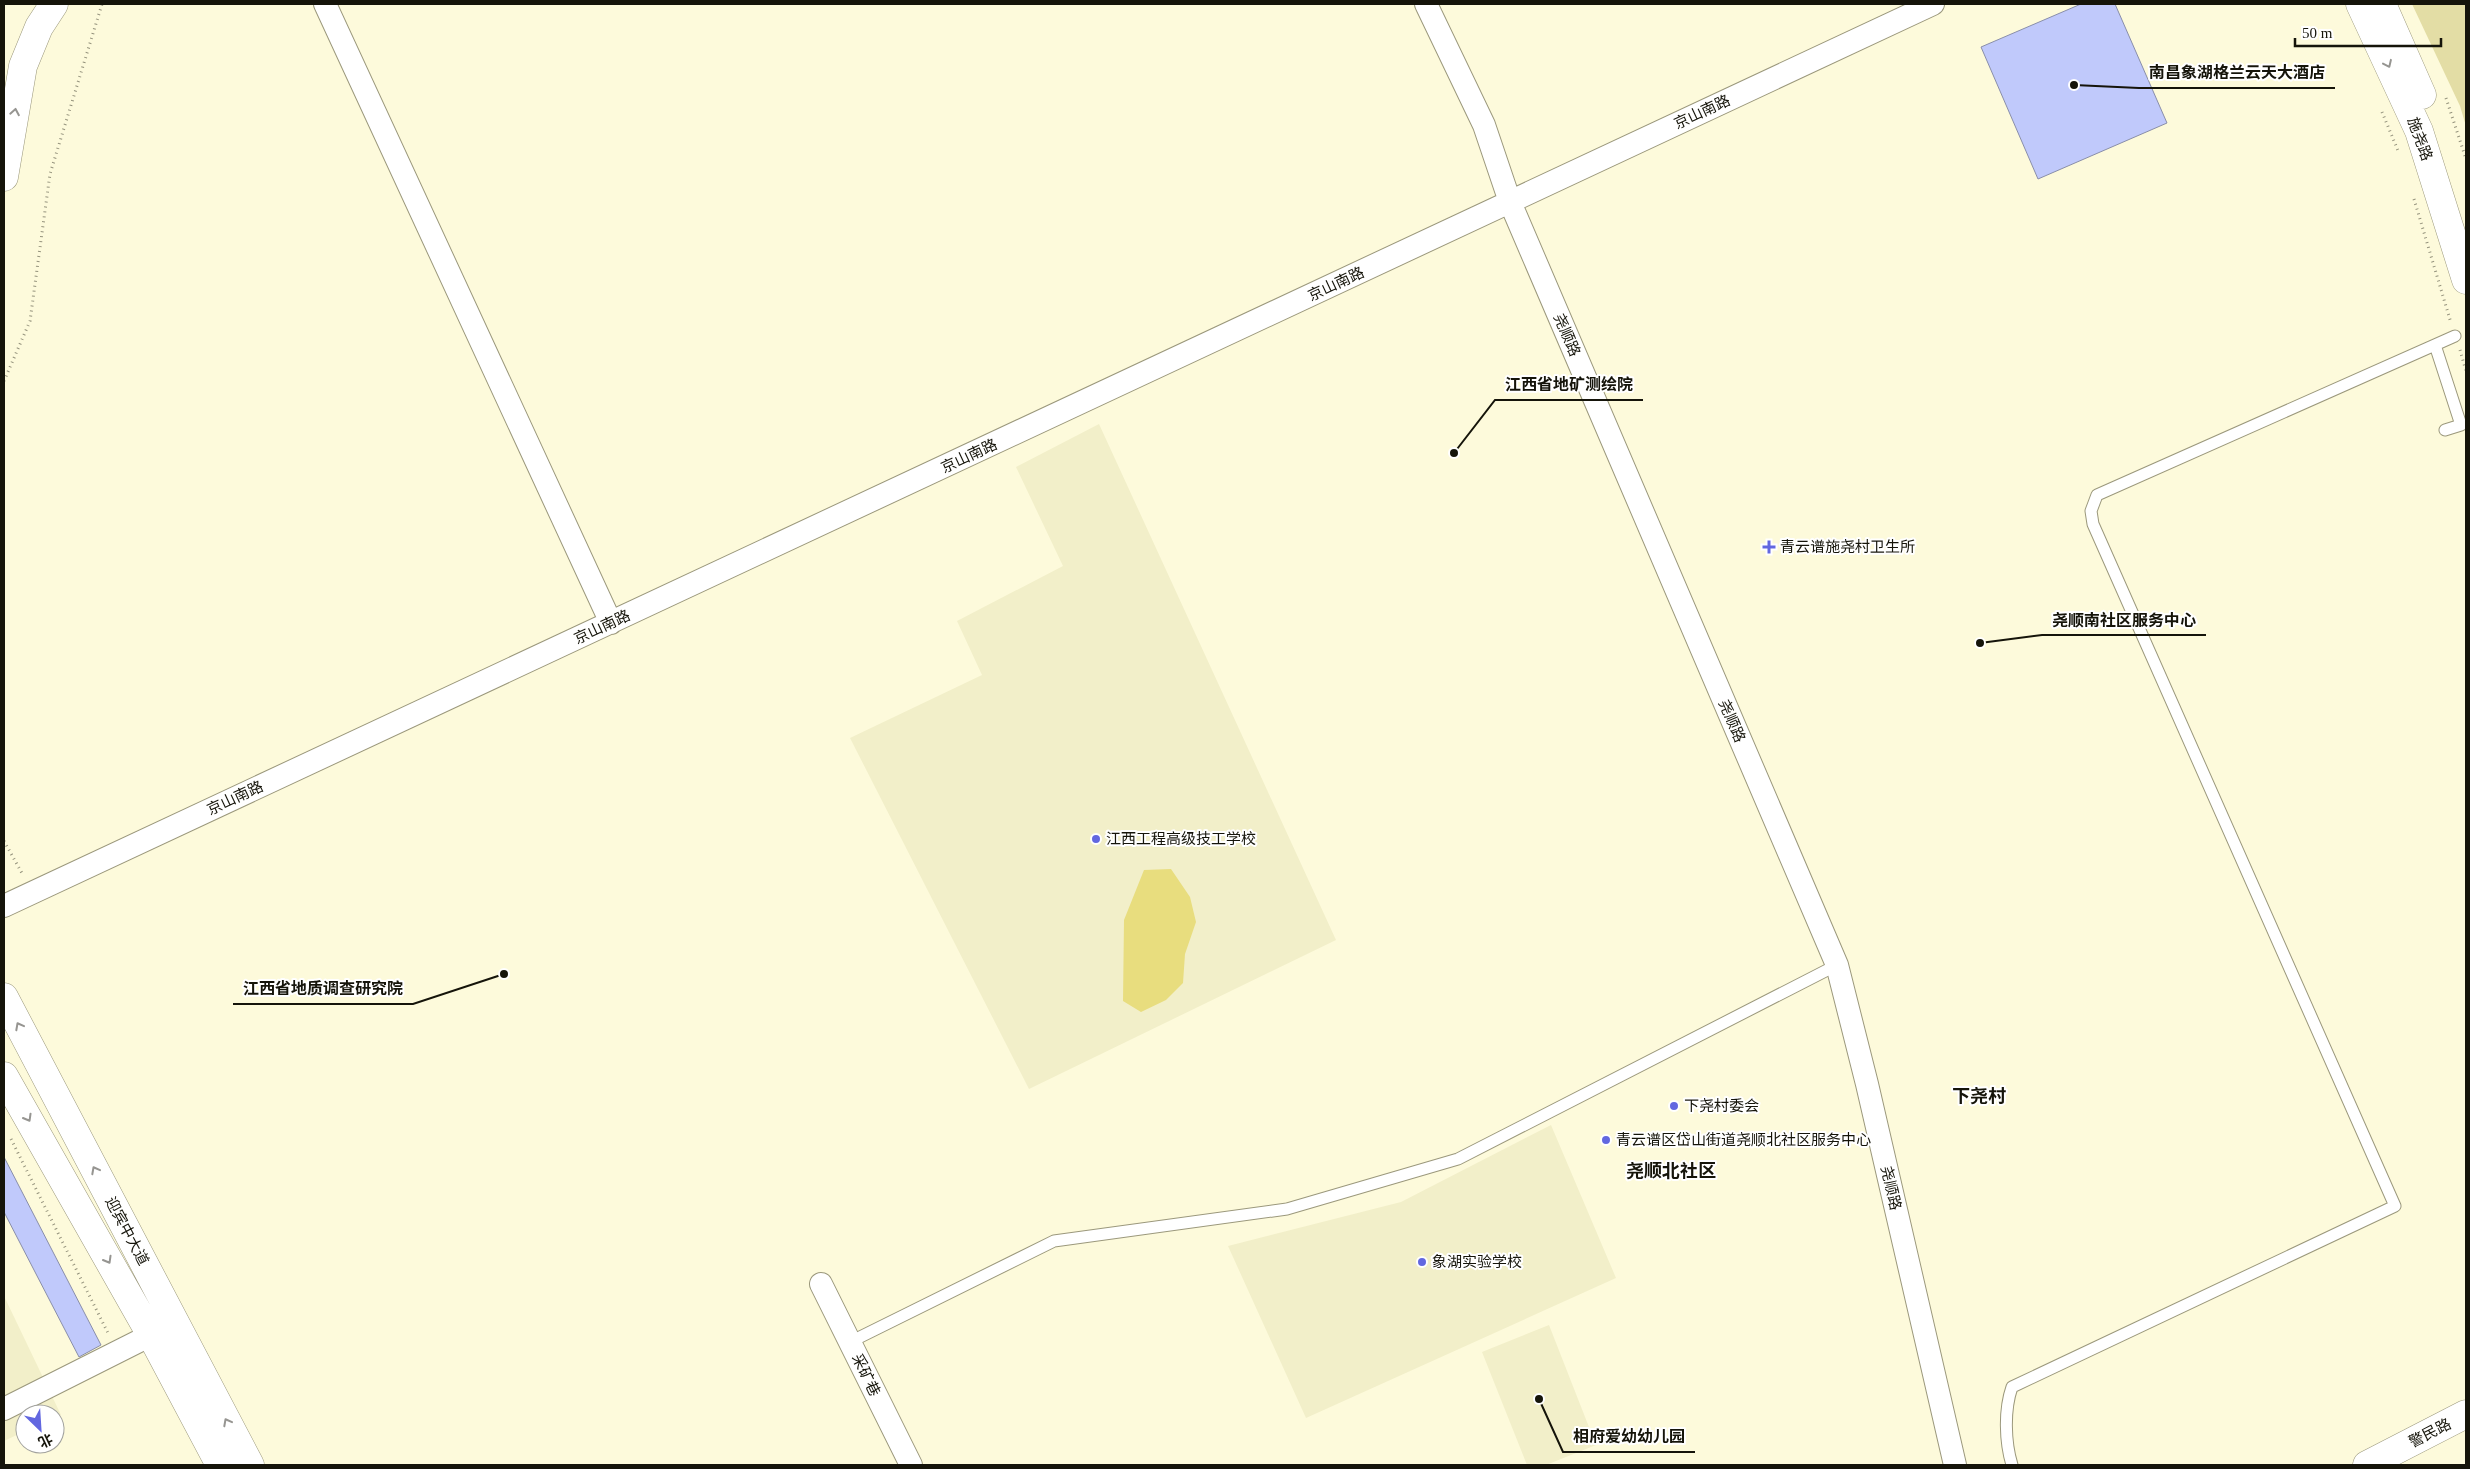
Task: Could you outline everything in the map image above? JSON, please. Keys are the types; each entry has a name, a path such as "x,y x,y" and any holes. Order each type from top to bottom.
{"main road":[{"path":"4,177 23,66 39,27 54,4"},
{"name":"施尧路","path":"2360,4 2419,131 2466,280"},
{"name":"施尧路","path":"2382,4 2439,134 2466,227"},
{"name":"迎宾中大道","path":"4,995 250,1465"},
{"name":"迎宾中大道","path":"4,1076 151,1335 220,1465"},
{"name":"警民路","path":"2367,1465 2466,1414"}],"street":[{"path":"325,4 611,623"},
{"name":"尧顺路","path":"1426,4 1484,125 1510,202 1837,965 1869,1094 1955,1465"},
{"name":"京山南路","path":"4,906 1933,4"},
{"name":"采矿巷","path":"821,1284 911,1465"},
{"path":"4,1409 151,1335"}],"lane":[{"path":"2012,1465 2007,1448 2009,1396 2012,1386 2395,1206 2093,524 2091,511 2097,495 2455,336"},
{"path":"2435,345 2461,425 2445,430"},
{"path":"850,1342 1054,1241 1287,1209 1458,1159 1837,965"}],"path":[{"path":"4,381 30,321 50,174 102,4"},
{"path":"2379,105 2401,157"},
{"path":"2412,193 2466,371"},
{"path":"4,841 32,893"},
{"path":"8,1134 118,1352"}],"shaded area":[{"path":"2412,4 2466,4 2466,126 2460,106"},
{"name":"江西工程高级技工学校","path":"1099,424 1336,940 1029,1089 850,738 982,675 957,621 1063,566 1016,467"},
{"path":"1171,869 1190,897 1196,922 1185,954 1183,983 1166,1000 1141,1012 1123,1001 1124,920 1144,870"},
{"name":"象湖实验学校","path":"1551,1125 1616,1278 1306,1418 1228,1246 1401,1202"},
{"path":"4,1296 56,1404 15,1404 15,1436 4,1441"},
{"path":"1549,1325 1596,1445 1546,1465 1527,1465 1482,1352"}],"building":[{"path":"2081,4 2115,4 2167,123 2038,179 1981,47"},
{"path":"4,1157 101,1345 79,1357 4,1212"}],"place":[{"name":"南昌象湖格兰云天大酒店","path":"2074,85"},
{"name":"江西省地矿测绘院","path":"1454,453"},
{"name":"青云谱施尧村卫生所","path":"1769,547"},
{"name":"尧顺南社区服务中心","path":"1980,643"},
{"name":"江西工程高级技工学校","path":"1096,839"},
{"name":"江西省地质调查研究院","path":"504,974"},
{"name":"下尧村委会","path":"1674,1106"},
{"name":"青云谱区岱山街道尧顺北社区服务中心","path":"1606,1140"},
{"name":"象湖实验学校","path":"1422,1262"},
{"name":"相府爱幼幼儿园","path":"1539,1399"}],"district":[{"name":"下尧村","path":"1979,1096"},
{"name":"尧顺北社区","path":"1671,1171"}]}
